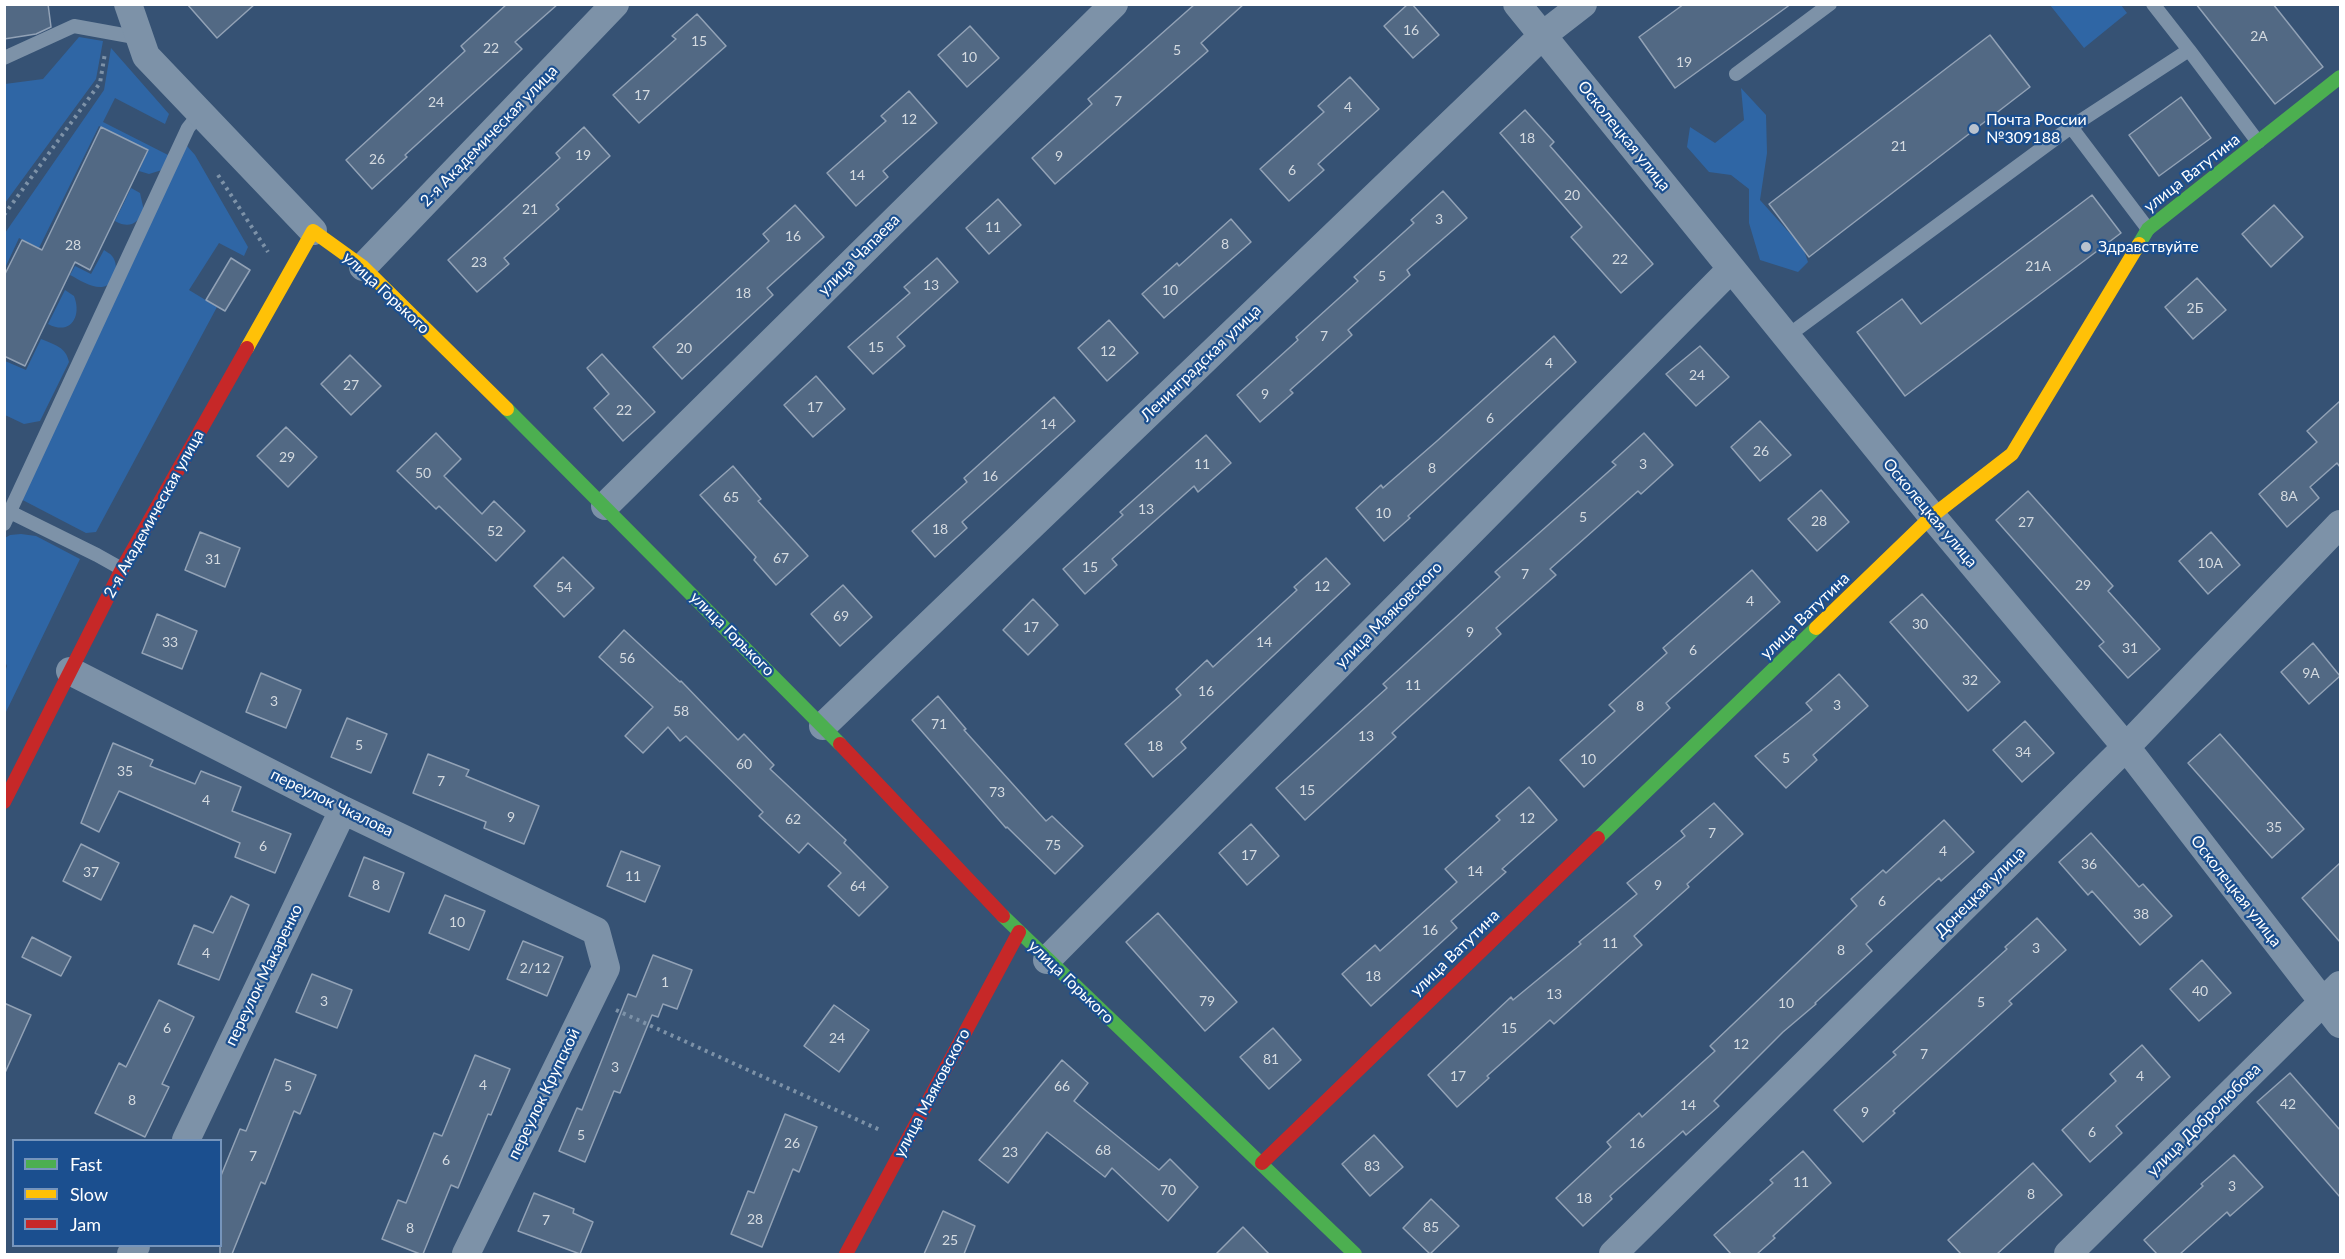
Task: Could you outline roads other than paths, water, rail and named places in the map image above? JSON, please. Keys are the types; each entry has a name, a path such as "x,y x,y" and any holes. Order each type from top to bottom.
{"street":[{"name":"улица Горького","path":"128,4 146,56 313,231 363,267 823,726 1047,960 1262,1162 1355,1254"},
{"name":"2-я Академическая улица","path":"363,267 615,4"},
{"name":"улица Чапаева","path":"605,506 1114,4"},
{"name":"Осколецкая улица","path":"1516,4 1932,516 2126,747 2335,1004"},
{"name":"Ленинградская улица","path":"823,726 1543,35 1583,4"},
{"name":"улица Ватутина","path":"1262,1162 1932,516 2012,454 2148,228 2340,77"},
{"name":"2-я Академическая улица","path":"4,802 122,570 313,231"},
{"name":"улица Маяковского","path":"1047,960 1731,269"},
{"name":"Донецкая улица","path":"1613,1254 2126,747 2340,524"},
{"name":"переулок Чкалова","path":"70,671 343,810 596,931"},
{"name":"переулок Макаренко","path":"186,1139 343,810"},
{"name":"переулок Крупской","path":"466,1254 606,968 596,931"},
{"name":"улица Маяковского","path":"846,1254 1019,932"},
{"name":"улица Добролюбова","path":"2068,1254 2335,1004"}],"lane":[{"path":"1736,74 1830,4"},
{"path":"2153,4 2259,142"},
{"path":"4,58 74,26 140,38"},
{"path":"1786,337 2071,127 2188,50"},
{"path":"122,570 98,555 7,518 188,128 200,113"},
{"path":"2071,127 2148,228"}],"place":[{"name":"Почта России №309188","path":"1974,129"},
{"name":"Здравствуйте","path":"2086,247"}]}
